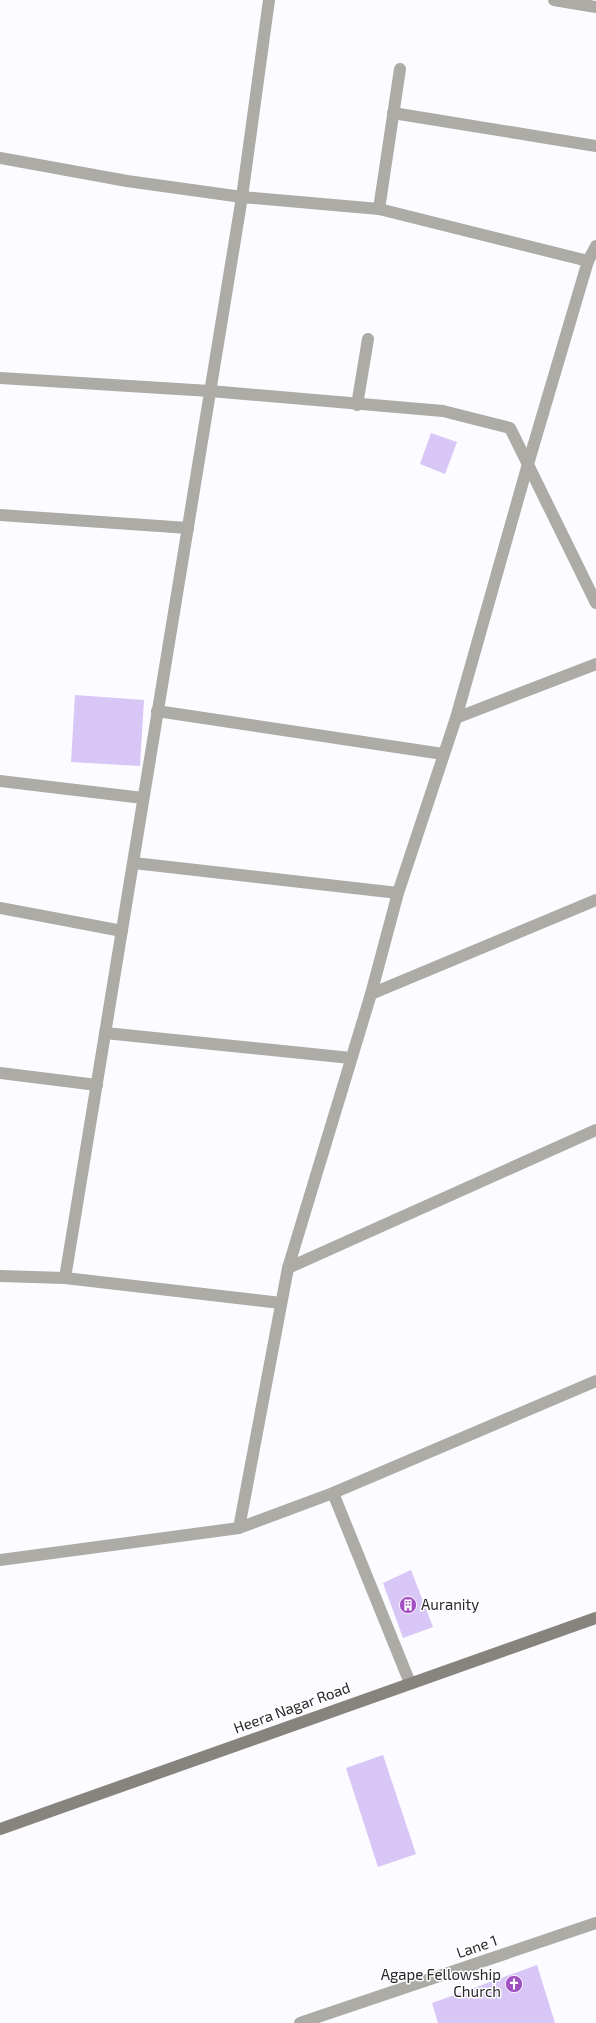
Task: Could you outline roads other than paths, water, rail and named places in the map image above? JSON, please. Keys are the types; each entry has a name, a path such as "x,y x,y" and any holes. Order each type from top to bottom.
{"street":[{"path":"65,1278 242,197 269,0"},
{"path":"554,0 596,7"},
{"path":"379,208 400,69"},
{"path":"393,113 596,146"},
{"path":"0,158 127,181 242,197 379,208 588,261"},
{"path":"239,1528 288,1268 371,994 398,893 456,718 528,464 588,261 596,246"},
{"path":"357,404 368,339"},
{"path":"0,378 210,391 443,411 510,428 596,603"},
{"path":"0,515 188,528"},
{"path":"456,718 596,664"},
{"path":"157,711 443,754"},
{"path":"0,781 143,798"},
{"path":"134,863 398,893"},
{"path":"371,994 596,900"},
{"path":"0,908 122,931"},
{"path":"105,1033 351,1058"},
{"path":"0,1074 97,1085"},
{"path":"288,1268 596,1130"},
{"path":"0,1276 65,1278 281,1303"},
{"path":"0,1560 239,1528 333,1493 596,1381"},
{"path":"333,1493 410,1683"},
{"name":"Heera Nagar Road","path":"0,1829 596,1618"},
{"name":"Lane 1","path":"300,2023 596,1924"}],"place":[{"name":"Auranity","path":"408,1605"},
{"name":"Agape Fellowship Church","path":"514,1984"}]}
